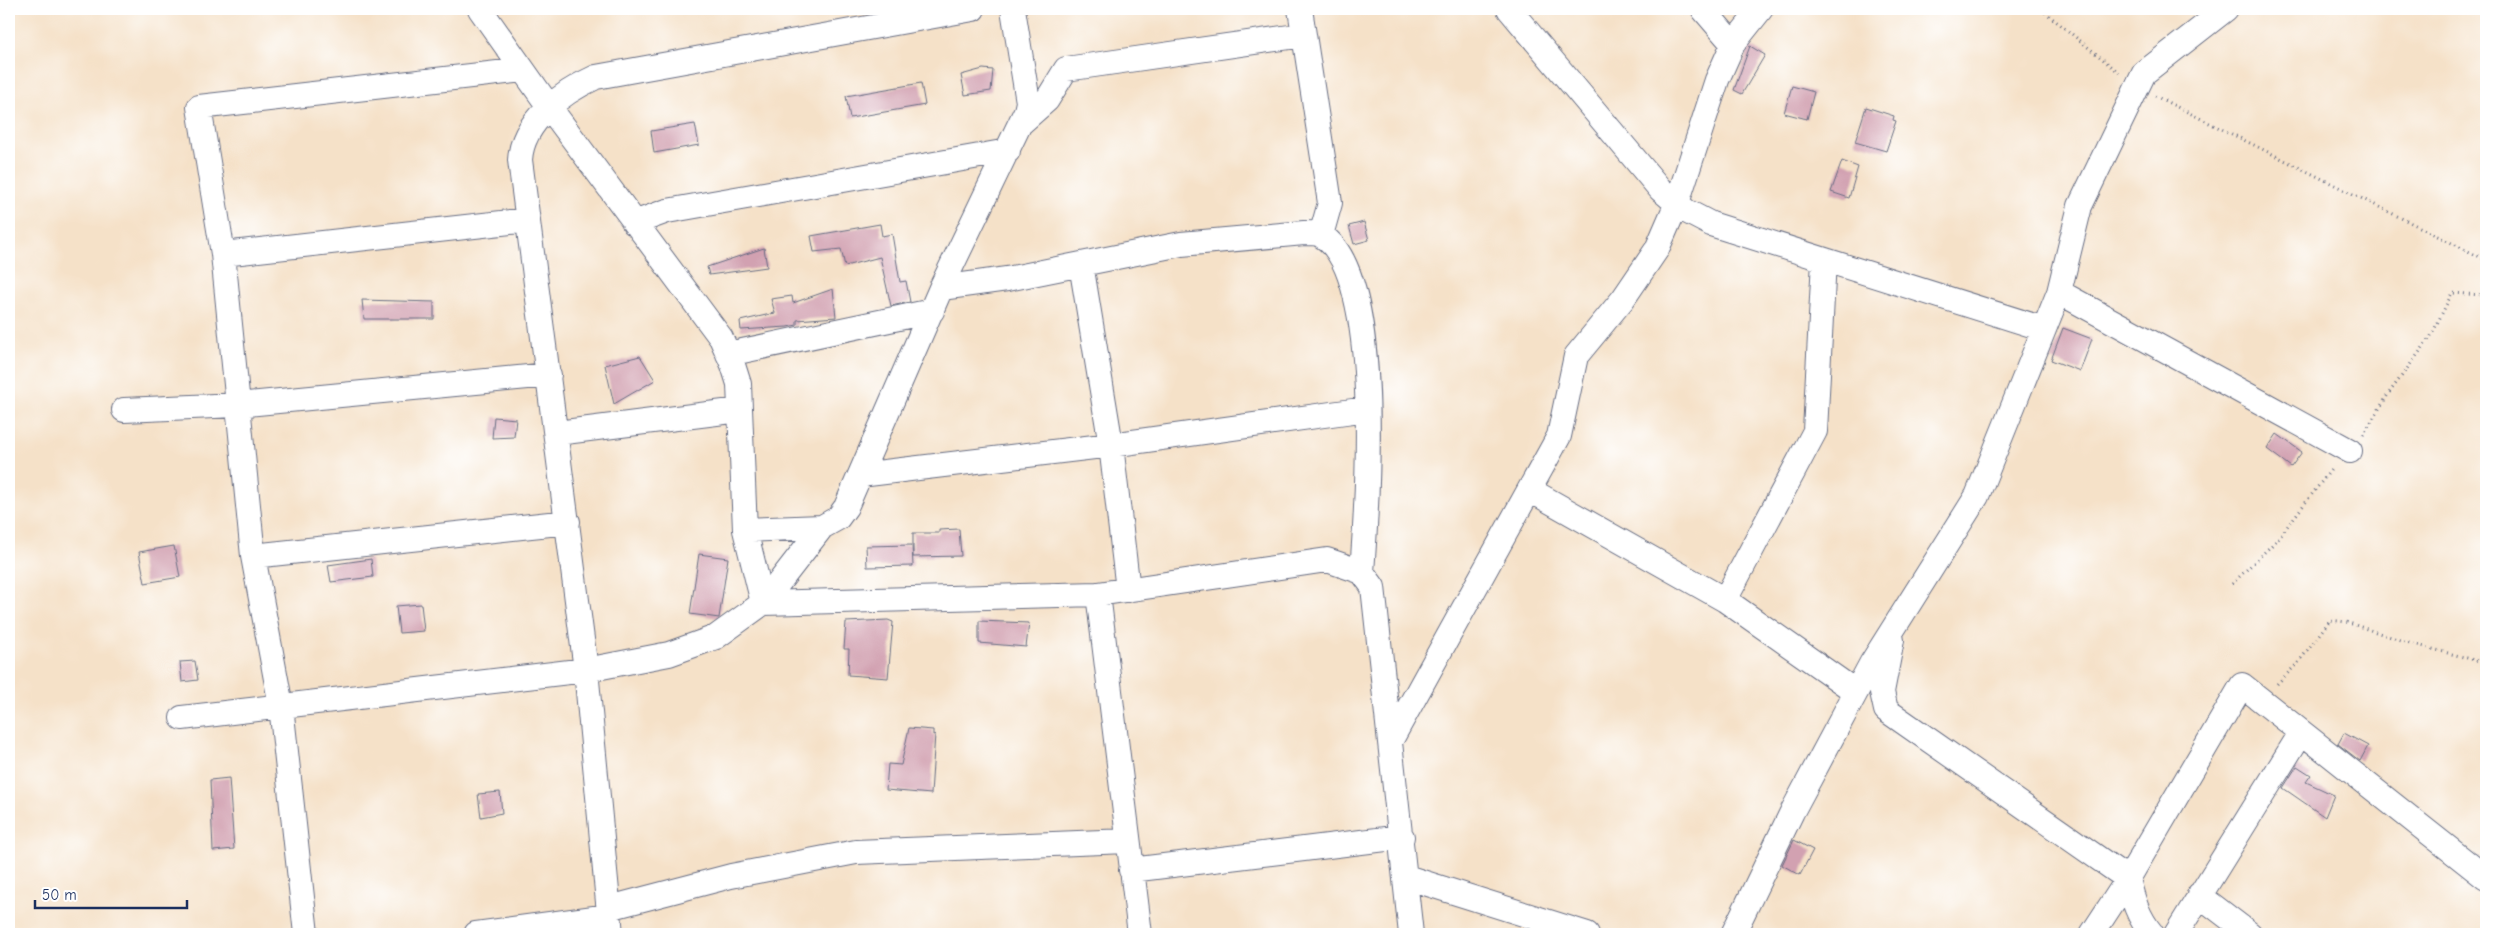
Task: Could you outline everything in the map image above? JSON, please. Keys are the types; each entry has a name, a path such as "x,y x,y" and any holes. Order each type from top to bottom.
{"street":[{"path":"480,9 634,223 721,338 739,384 745,530 763,603"},
{"path":"610,919 586,670 528,220 521,149 530,126 574,86 596,77 973,9"},
{"path":"182,718 586,670 669,654 716,637 763,603 822,527 838,518 846,508 941,288 1021,123 1028,102 1013,9"},
{"path":"1300,9 1330,203 1321,234"},
{"path":"1508,9 1660,189 1686,211 1711,224 2044,329"},
{"path":"1703,9 1733,44"},
{"path":"1391,740 1559,436 1576,356 1623,300 1657,249 1677,204 1717,80 1733,44 1761,9"},
{"path":"1732,934 1792,812 1856,692 1977,496 2059,292 2080,206 2144,73 2226,9"},
{"path":"1021,123 1047,100 1066,69 1304,35"},
{"path":"306,934 281,706 253,556 223,254 199,107 523,70"},
{"path":"634,223 667,211 1008,151"},
{"path":"223,254 528,220"},
{"path":"941,288 1007,279 1181,244 1304,233 1321,234 1332,244 1355,290 1364,329 1369,490 1362,572"},
{"path":"1725,600 1815,431 1824,260"},
{"path":"1081,264 1111,445 1128,590"},
{"path":"2059,292 2350,450"},
{"path":"728,354 932,311"},
{"path":"124,410 237,405 549,375"},
{"path":"860,475 1111,445 1367,409"},
{"path":"556,433 740,410"},
{"path":"1530,490 1725,600 1856,692"},
{"path":"253,556 568,522"},
{"path":"745,530 822,527"},
{"path":"763,603 1098,594 1327,560 1351,566 1362,572 1374,587 1411,934"},
{"path":"1098,594 1130,870 1140,934"},
{"path":"1895,626 1882,692 1886,710 2128,879 2134,902 2143,923 2152,934"},
{"path":"2092,934 2128,879 2242,685 2486,878"},
{"path":"2176,934 2301,733"},
{"path":"1130,870 1402,837"},
{"path":"476,934 610,919 731,876 856,852 1127,841"},
{"path":"1406,877 1587,934"},
{"path":"2200,895 2250,934"}],"path":[{"path":"2041,9 2137,87 2486,260"},
{"path":"2232,584 2276,541 2324,478 2371,426 2388,394 2430,338 2452,293 2482,296 2486,283"},
{"path":"2262,701 2298,663 2330,620 2346,622 2406,642 2486,663"}],"building":[{"path":"1750,46 1765,55 1742,94 1734,90"},
{"path":"983,69 993,70 991,91 965,95 961,75"},
{"path":"921,83 925,105 850,118 846,96"},
{"path":"1792,86 1814,92 1807,119 1784,113"},
{"path":"1866,107 1894,116 1893,120 1896,121 1886,151 1855,142"},
{"path":"695,124 699,145 654,153 651,131"},
{"path":"1842,161 1858,167 1849,198 1831,192"},
{"path":"1364,222 1369,240 1354,244 1349,226"},
{"path":"880,224 882,236 892,234 900,282 906,281 910,302 891,306 880,257 845,266 841,249 814,252 811,236"},
{"path":"764,248 767,267 709,275 707,267"},
{"path":"833,289 836,317 797,320 797,325 787,327 741,330 740,321 775,313 771,299 792,296 793,303"},
{"path":"362,300 434,302 434,319 364,319"},
{"path":"2063,328 2092,339 2080,371 2051,360"},
{"path":"640,356 655,380 614,404 605,365"},
{"path":"494,417 516,419 514,437 492,438"},
{"path":"2277,434 2302,452 2291,467 2267,449"},
{"path":"959,529 961,556 913,557 913,533 939,533 939,530"},
{"path":"912,545 913,566 867,567 866,546"},
{"path":"174,546 180,577 145,583 139,552"},
{"path":"699,554 728,558 719,618 690,614"},
{"path":"371,559 373,577 331,582 328,565"},
{"path":"421,604 424,631 399,633 396,606"},
{"path":"888,620 893,622 888,678 848,675 849,649 844,649 846,622"},
{"path":"979,621 1029,623 1026,647 979,643"},
{"path":"195,661 198,680 182,682 180,662"},
{"path":"909,728 933,730 933,735 935,734 931,794 886,790 888,764 901,765"},
{"path":"2344,733 2368,746 2360,761 2338,744"},
{"path":"2297,766 2311,775 2306,782 2334,795 2325,817 2283,788"},
{"path":"229,778 234,849 213,851 210,780"},
{"path":"500,792 502,813 481,817 478,794"},
{"path":"1794,840 1813,850 1800,875 1782,865"}]}
